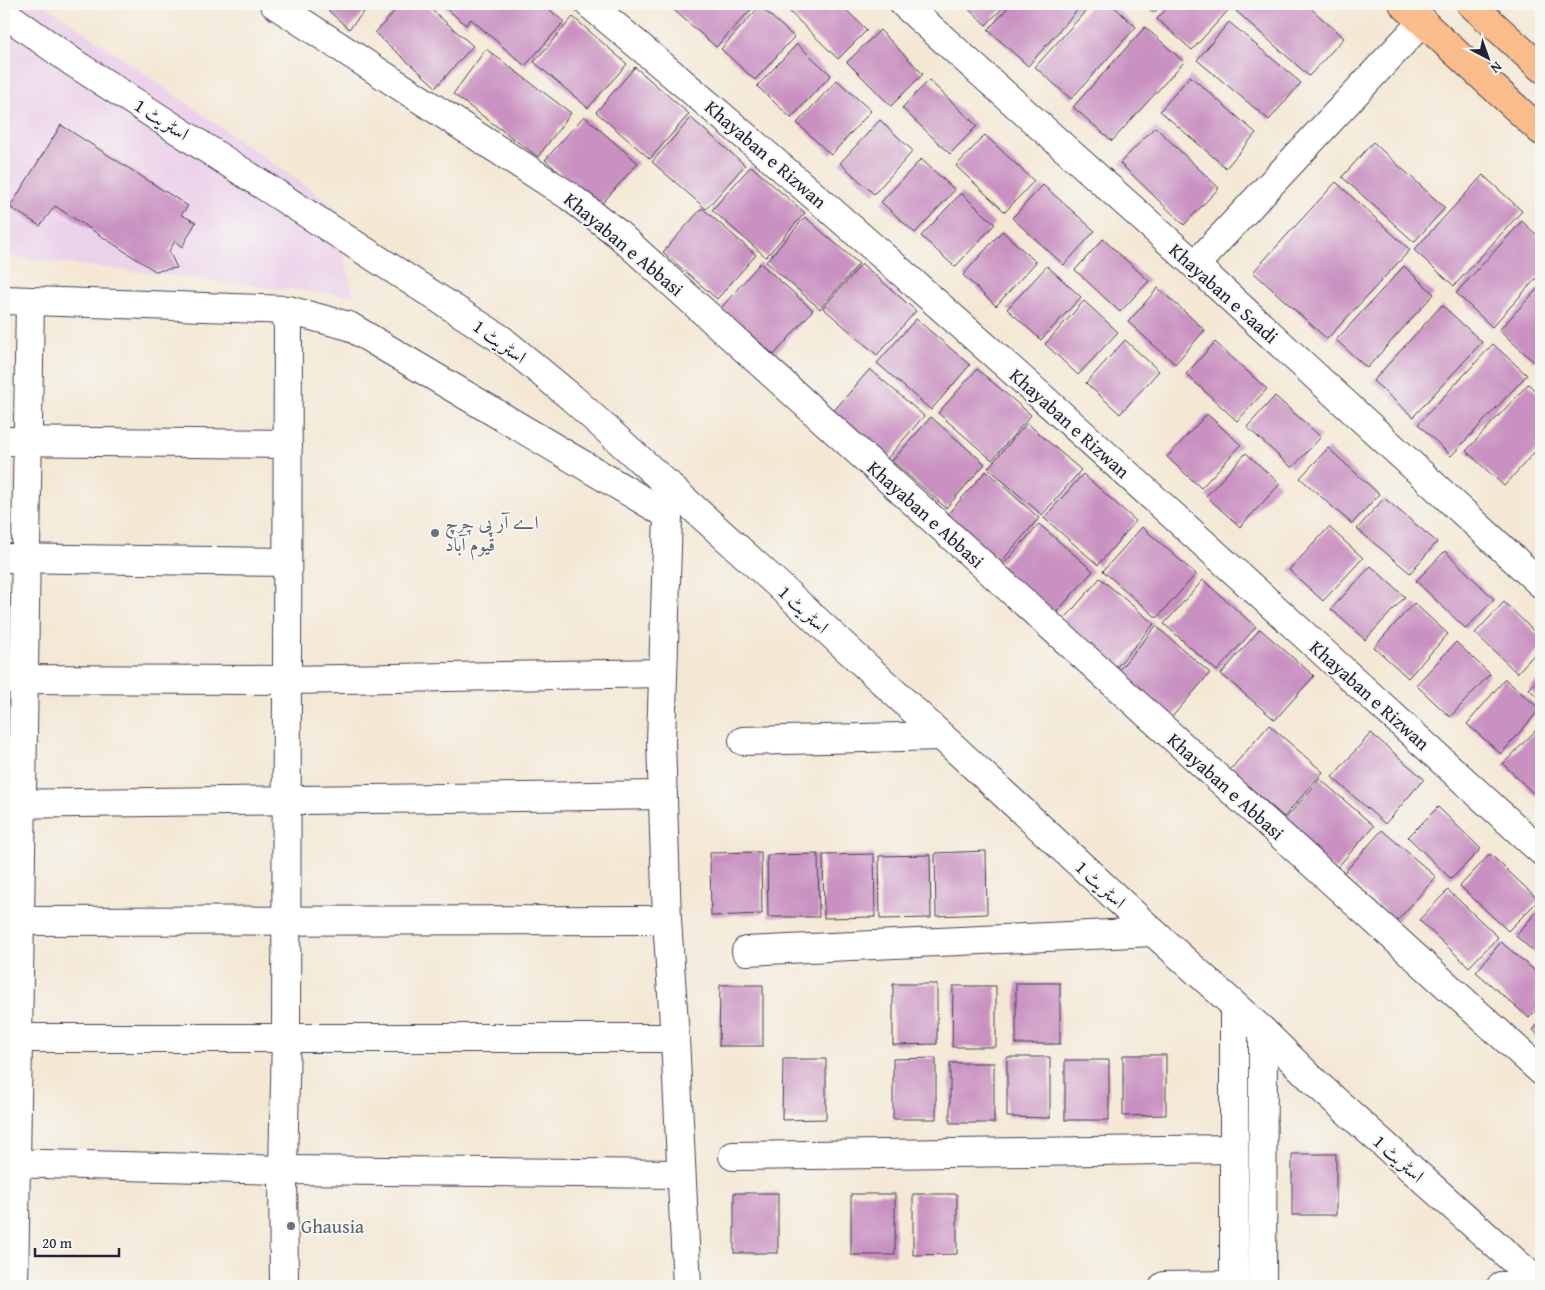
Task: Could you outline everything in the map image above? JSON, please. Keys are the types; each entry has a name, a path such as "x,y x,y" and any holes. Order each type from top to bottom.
{"main road":[{"path":"1471,4 1541,68"},
{"path":"1488,4 1522,36 1530,39 1541,39"},
{"path":"1413,13 1537,124"}],"street":[{"name":"Khayaban e Abbasi","path":"274,4 569,196 616,233 1541,1072"},
{"name":"Khayaban e Rizwan","path":"589,4 702,97 1076,426 1541,852"},
{"name":"Khayaban e Saadi","path":"904,4 1195,266 1541,584"},
{"name":"اسٹریٹ 1","path":"4,13 74,63 501,339 572,398 668,484 1153,932 1263,1031 1319,1086 1541,1285"},
{"path":"1195,266 1413,13"},
{"path":"14,1286 10,1163 17,300 288,310 349,326 668,515"},
{"path":"284,1286 288,310"},
{"path":"16,441 288,444"},
{"path":"668,484 661,742 667,920 675,1038 687,1286"},
{"path":"15,558 287,562"},
{"path":"14,679 287,680 663,672"},
{"path":"743,740 941,736"},
{"path":"13,804 663,795"},
{"path":"12,921 667,920"},
{"path":"746,951 1153,932"},
{"path":"1164,1286 1234,1285 1234,1005"},
{"path":"1262,1286 1263,1031"},
{"path":"11,1038 675,1038"},
{"path":"733,1156 1234,1149"},
{"path":"10,1163 283,1170 681,1174"},
{"path":"1500,1286 1541,1285"}],"shaded area":[{"path":"4,4 44,4 329,202 354,296 4,256"}],"building":[{"path":"321,4 371,4 349,29"},
{"path":"401,4 425,4 473,46 436,87 375,33"},
{"path":"441,4 543,4 564,22 525,66 471,19 466,25"},
{"path":"667,4 756,4 716,47"},
{"path":"794,4 840,4 867,30 838,59 788,10"},
{"path":"963,4 1006,4 986,25"},
{"path":"1011,4 1078,4 1081,6 1028,66 988,30"},
{"path":"1092,4 1111,4 1136,27 1071,99 1035,67"},
{"path":"1143,4 1161,4 1154,13"},
{"path":"1171,4 1234,4 1192,50 1157,19"},
{"path":"1243,4 1306,4 1344,38 1309,76 1236,11"},
{"path":"760,6 794,37 755,80 721,49"},
{"path":"573,17 627,64 588,108 534,62"},
{"path":"1229,22 1301,83 1269,120 1197,60"},
{"path":"1145,27 1184,62 1112,141 1073,107"},
{"path":"880,30 923,74 891,106 847,62"},
{"path":"797,44 831,75 791,118 757,86"},
{"path":"486,49 571,113 538,157 453,94"},
{"path":"635,67 689,114 650,159 596,112"},
{"path":"1190,76 1256,133 1226,168 1160,111"},
{"path":"837,80 871,111 831,155 797,123"},
{"path":"929,80 977,126 950,154 902,108"},
{"path":"584,116 638,163 599,207 545,160"},
{"path":"691,118 745,165 706,209 652,162"},
{"path":"880,120 913,151 874,194 840,163"},
{"path":"61,125 188,206 181,215 196,222 182,247 175,241 169,251 177,268 155,271 55,206 40,226 10,207"},
{"path":"1155,127 1219,188 1184,225 1120,163"},
{"path":"985,135 1034,181 1005,212 956,166"},
{"path":"1373,142 1445,208 1414,242 1342,177"},
{"path":"921,159 955,190 915,233 881,202"},
{"path":"751,166 805,213 766,257 712,210"},
{"path":"1483,175 1522,211 1454,286 1414,250"},
{"path":"1336,182 1410,250 1327,339 1253,272"},
{"path":"1043,185 1095,231 1064,265 1012,218"},
{"path":"961,193 995,224 955,267 921,236"},
{"path":"702,208 756,255 717,299 663,252"},
{"path":"805,217 859,264 820,309 766,262"},
{"path":"1522,221 1541,239 1541,273 1492,327 1456,293"},
{"path":"1002,231 1036,262 996,306 963,275"},
{"path":"1103,239 1149,281 1120,312 1075,270"},
{"path":"760,263 813,310 774,355 721,308"},
{"path":"862,264 916,311 877,355 823,308"},
{"path":"1047,266 1081,297 1041,340 1007,309"},
{"path":"1404,266 1434,294 1367,368 1336,340"},
{"path":"1541,285 1541,354 1534,362 1499,330"},
{"path":"1158,288 1205,330 1175,364 1128,322"},
{"path":"1084,301 1118,332 1078,375 1045,344"},
{"path":"1442,305 1482,342 1413,417 1373,381"},
{"path":"916,319 970,365 931,410 877,363"},
{"path":"1125,340 1159,371 1120,414 1086,383"},
{"path":"1215,342 1267,389 1237,421 1186,374"},
{"path":"1493,344 1527,375 1451,456 1418,424"},
{"path":"870,369 924,416 885,461 831,414"},
{"path":"977,369 1031,415 992,460 938,413"},
{"path":"1528,384 1541,396 1541,445 1504,486 1466,451"},
{"path":"1275,396 1321,437 1292,468 1247,427"},
{"path":"1207,414 1241,445 1201,488 1167,457"},
{"path":"931,417 985,464 946,508 892,461"},
{"path":"1027,423 1081,470 1042,515 988,468"},
{"path":"1328,448 1379,494 1352,524 1300,478"},
{"path":"1246,453 1280,484 1240,527 1206,496"},
{"path":"986,471 1039,518 1001,562 947,515"},
{"path":"1083,474 1136,521 1098,565 1044,518"},
{"path":"1384,498 1437,542 1410,573 1357,529"},
{"path":"1039,524 1093,571 1054,615 1000,568"},
{"path":"1142,527 1196,574 1157,618 1103,571"},
{"path":"1329,527 1363,558 1323,601 1289,570"},
{"path":"1445,551 1494,599 1466,629 1416,581"},
{"path":"1371,566 1405,597 1365,640 1331,609"},
{"path":"1100,578 1154,624 1115,669 1061,623"},
{"path":"1203,580 1256,627 1217,671 1164,624"},
{"path":"1504,602 1541,638 1541,647 1517,673 1475,633"},
{"path":"1414,603 1448,634 1408,678 1374,647"},
{"path":"1156,626 1210,673 1171,718 1118,671"},
{"path":"1260,629 1314,676 1275,720 1221,674"},
{"path":"1456,642 1490,674 1450,717 1416,685"},
{"path":"1541,676 1541,700 1529,689"},
{"path":"1505,679 1540,709 1501,754 1467,724"},
{"path":"1269,725 1323,772 1284,817 1230,770"},
{"path":"1541,725 1541,791 1536,796 1503,764"},
{"path":"1371,733 1424,779 1385,824 1332,777"},
{"path":"1320,779 1374,826 1335,870 1282,823"},
{"path":"1438,807 1481,849 1451,879 1408,837"},
{"path":"1382,830 1436,877 1397,921 1343,874"},
{"path":"986,851 987,914 936,916 935,853"},
{"path":"761,852 762,914 711,916 710,853"},
{"path":"818,854 819,917 768,917 767,855"},
{"path":"874,854 875,917 824,918 823,855"},
{"path":"1490,854 1539,900 1508,931 1460,886"},
{"path":"930,855 931,918 880,919 879,856"},
{"path":"1448,890 1498,937 1469,967 1419,920"},
{"path":"1541,906 1541,958 1516,936"},
{"path":"1501,942 1541,976 1541,1004 1529,1018 1476,972"},
{"path":"1016,983 1060,983 1060,1044 1016,1044"},
{"path":"893,984 937,984 937,1044 893,1045"},
{"path":"720,985 763,985 763,1046 719,1046"},
{"path":"953,986 996,986 996,1047 952,1047"},
{"path":"1541,1021 1541,1037 1533,1030"},
{"path":"1123,1055 1166,1055 1166,1115 1123,1116"},
{"path":"1007,1057 1050,1057 1050,1118 1007,1117"},
{"path":"936,1058 936,1119 893,1119 893,1059"},
{"path":"783,1059 826,1059 826,1119 782,1120"},
{"path":"1065,1060 1109,1060 1109,1120 1065,1120"},
{"path":"950,1063 994,1063 994,1123 950,1123"},
{"path":"1292,1154 1336,1154 1336,1215 1292,1215"},
{"path":"734,1193 778,1193 778,1253 734,1253"},
{"path":"851,1194 895,1194 895,1255 851,1255"},
{"path":"913,1194 957,1194 957,1254 913,1255"}],"place":[{"name":"اے آر پی چرچ قیوم آباد","path":"435,533"},
{"name":"Ghausia","path":"291,1226"}]}
